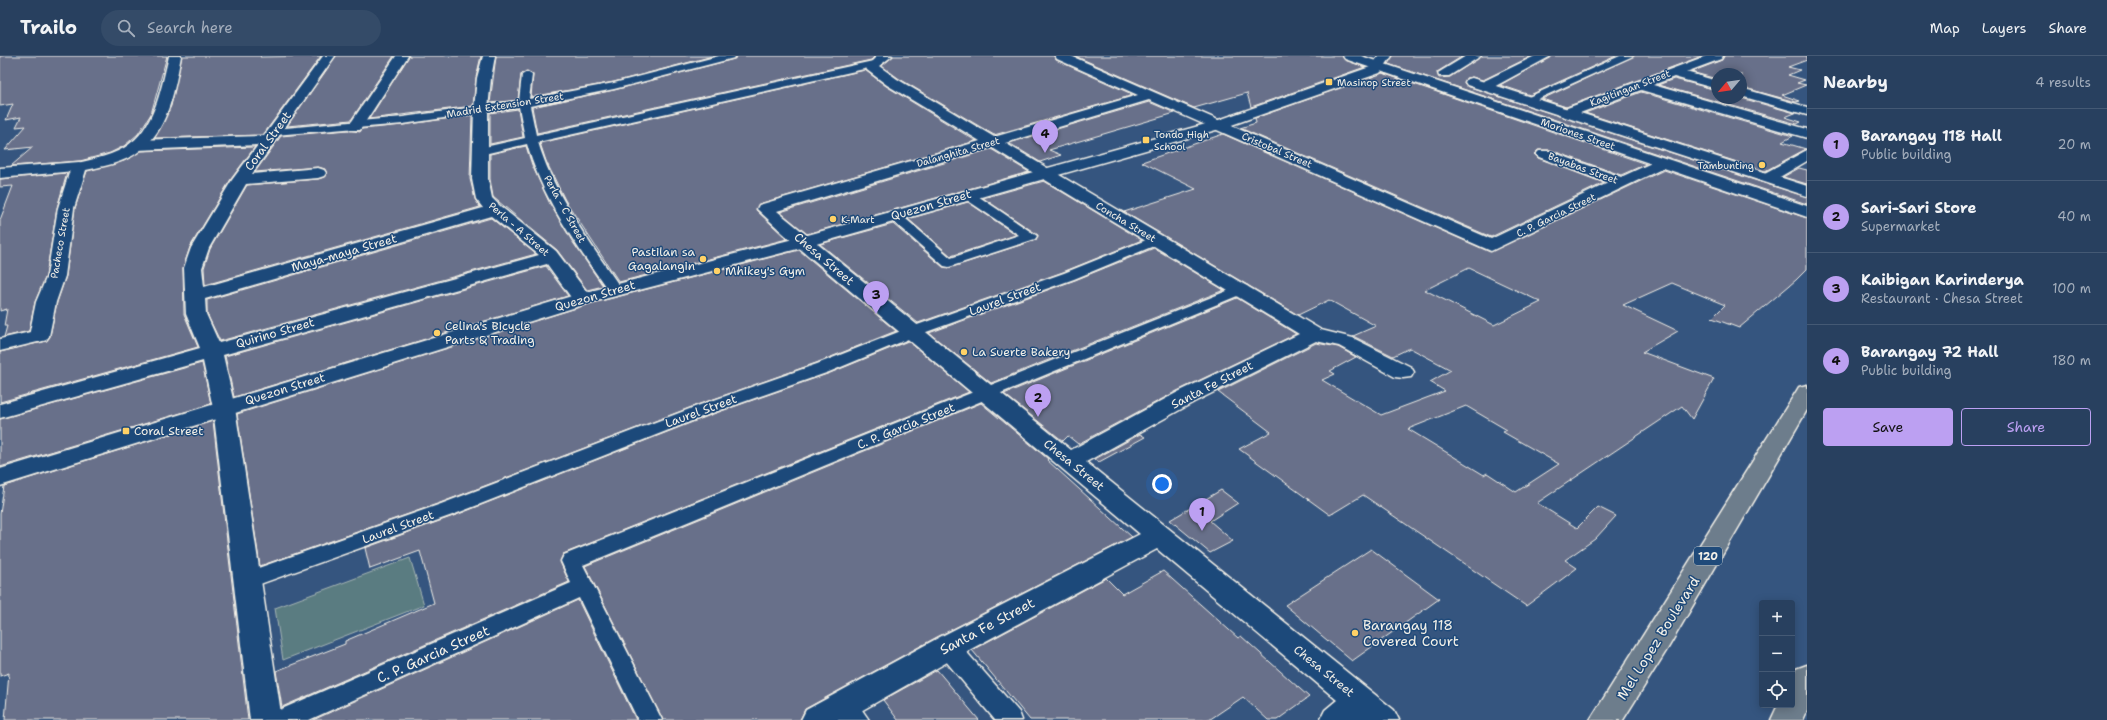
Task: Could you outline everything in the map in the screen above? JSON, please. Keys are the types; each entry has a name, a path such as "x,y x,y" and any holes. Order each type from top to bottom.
{"highway":[{"name":"Mel Lopez Boulevard","path":"1606,720 1649,657 1777,439 1807,392"},
{"path":"1787,720 1807,678"}],"street":[{"path":"0,173 79,168 99,163 137,145 154,125 175,56"},
{"name":"Coral Street","path":"266,720 246,581 224,408 212,351 196,314 193,268 200,248 240,180 329,56"},
{"path":"355,127 402,56"},
{"name":"Perla - A Street","path":"489,56 484,78 480,109 480,179 484,199 494,210 551,257 582,299"},
{"name":"Madrid Extension Street","path":"137,145 272,136 355,127 524,103 616,85 731,56"},
{"path":"480,151 873,64 886,56"},
{"name":"Cristobal Street","path":"1062,56 1492,246"},
{"name":"Moriones Street","path":"1349,56 1389,59 1663,163 1807,212"},
{"path":"1444,73 1475,56"},
{"path":"1485,86 1545,56"},
{"path":"1527,100 1628,56"},
{"name":"Kagitingan Street","path":"1567,112 1717,56"},
{"path":"1218,125 1376,70 1389,59"},
{"name":"Concha Street","path":"873,64 875,69 892,82 1156,240 1242,289 1314,334 1346,342 1403,372"},
{"name":"Moriones Street","path":"1430,68 1807,192"},
{"path":"1671,72 1711,83"},
{"name":"Perla - C Street","path":"527,75 524,103 531,139 550,184 586,247 615,290"},
{"path":"1640,85 1807,134"},
{"path":"1747,94 1807,111"},
{"name":"Dalanghita Street","path":"765,208 1152,95"},
{"path":"1791,106 1807,99"},
{"name":"Quezon Street","path":"0,478 582,299 803,242 1218,125"},
{"name":"Bayabas Street","path":"1544,154 1623,182"},
{"path":"1767,178 1807,155"},
{"name":"C. P. Garcia Street","path":"1492,246 1663,163"},
{"name":"Pacheco Street","path":"0,345 38,336 46,302 56,276 66,208 79,168"},
{"path":"240,180 318,173"},
{"path":"894,216 949,262 1030,236 968,195"},
{"name":"Chesa Street","path":"765,208 803,242 1383,720"},
{"name":"Maya-maya Street","path":"194,296 494,210"},
{"name":"Laurel Street","path":"246,581 448,509 699,411 824,368 912,332 1069,276 1156,240"},
{"name":"Quirino Street","path":"0,411 551,257"},
{"name":"C. P. Garcia Street","path":"284,720 583,587 570,561 1242,289"},
{"name":"Santa Fe Street","path":"1069,461 1186,397 1314,334"},
{"name":"Santa Fe Street","path":"816,720 851,712 948,646 1159,536"},
{"path":"583,587 650,720"},
{"path":"948,646 1010,720"},
{"path":"1336,720 1359,700"}],"green space":[{"path":"410,558 424,605 283,660 275,608"}],"building":[{"path":"0,56 167,56 151,114 138,134 124,146 110,153 80,161 11,166 33,147 5,150 26,126 16,127 21,117 6,120 13,104 0,106"},
{"path":"182,56 321,56 263,135 155,138 171,106"},
{"path":"336,56 394,56 351,120 287,126"},
{"path":"409,56 481,56 476,78 473,106 369,119"},
{"path":"496,56 713,56 614,82 531,97 533,75 526,71 521,75 518,100 490,103"},
{"path":"738,56 875,56 871,60 537,133 532,107 614,90 734,59"},
{"path":"893,56 1054,56 1056,60 1134,95 994,135 898,78 882,66"},
{"path":"1075,56 1342,56 1345,60 1365,67 1251,107 1247,93 1194,108"},
{"path":"1393,56 1463,56 1437,72 1439,78 1450,77 1482,56 1532,56 1483,80 1472,77 1466,78 1464,83 1467,86 1807,197 1807,204 1388,64"},
{"path":"1552,56 1616,56 1530,95 1500,85"},
{"path":"1634,56 1702,56 1566,107 1542,99"},
{"path":"1724,56 1807,56 1807,60 1788,67 1800,70 1788,75 1805,80 1797,83 1806,85 1782,95 1800,101 1796,102 1747,89 1747,68 1711,68 1711,77 1691,72 1722,60"},
{"path":"865,70 886,86 976,141 759,204 756,210 787,239 619,282 565,200 546,161 540,143"},
{"path":"1382,73 1646,164 1621,175 1550,150 1538,150 1534,154 1538,158 1604,183 1491,237 1240,128 1256,123 1255,118"},
{"path":"1674,79 1711,88 1711,100 1658,85"},
{"path":"1641,92 1793,136 1782,142 1806,149 1765,171 1585,113"},
{"path":"1747,100 1795,113 1785,117 1801,122 1797,124 1726,104 1747,104"},
{"path":"1149,102 1175,113 1049,150 1061,155 1040,162 1009,143"},
{"path":"518,109 523,137 490,144 490,113"},
{"path":"472,115 470,179 475,199 480,207 205,285 204,268 210,249 247,185 318,179 327,174 325,169 318,167 255,172 281,136 348,130 360,132 362,129 403,125"},
{"path":"1223,134 1490,252 1664,170 1807,218 1807,269 1739,328 1712,318 1725,305 1672,283 1623,305 1678,331 1642,352 1714,379 1692,419 1682,406 1537,503 1577,528 1598,507 1616,516 1595,539 1565,560 1577,568 1526,606 1363,495 1330,515 1239,449 1271,432 1218,392 1316,343 1338,347 1356,357 1330,371 1335,374 1322,380 1381,415 1445,391 1430,382 1451,370 1410,348 1393,356 1353,336 1376,326 1329,300 1298,315 1124,212 1196,189 1142,162","holes":["1469,268 1541,302 1494,325 1425,290","1466,406 1507,430 1503,432 1559,464 1516,492 1487,473 1484,475 1408,429"]},
{"path":"526,146 532,165 550,204 572,241 603,286 587,290 557,250 493,197 490,179 490,154"},
{"path":"255,147 231,179 190,247 183,268 184,314 198,347 0,402 0,352 46,341 50,336 57,302 66,276 75,208 87,171 124,161 141,151"},
{"path":"991,149 1029,172 807,234 780,212"},
{"path":"1799,168 1807,170 1807,184 1783,177"},
{"path":"67,173 57,208 46,276 35,302 29,331 4,337 7,326 4,326 7,309 0,311 0,220 13,186 0,187 0,179"},
{"path":"1044,181 1142,240 1063,272 918,323 820,244 893,224 943,267 949,268 1036,240 1038,235 983,198"},
{"path":"968,202 1016,235 951,256 908,219"},
{"path":"491,218 536,254 220,341 207,314 207,300"},
{"path":"1154,248 1224,290 991,383 929,333 1075,280"},
{"path":"799,250 896,331 816,363 700,404 440,503 260,566 237,414 589,304"},
{"path":"546,266 568,296 234,397 225,356"},
{"path":"1237,298 1296,334 1177,391 1078,444 1068,436 1063,441 1004,394"},
{"path":"908,341 969,392 563,554 560,562 569,582 282,707 276,671 345,644 345,641 434,603 420,551 370,569 365,548 456,515 713,414 830,373"},
{"path":"202,363 211,404 0,467 0,419"},
{"path":"981,403 1048,459 1047,460 1132,537 937,637 805,709 800,720 663,720 585,566"},
{"path":"213,421 248,720 5,720 9,673 0,676 0,514 4,486"},
{"path":"1140,434 1145,437 1099,462 1095,459"},
{"path":"1221,490 1238,503 1210,521 1233,541 1210,553 1170,520"},
{"name":"Barangay 118 Covered Court","path":"1371,549 1439,599 1352,661 1285,605"},
{"path":"1163,571 1238,638 1241,636 1309,697 1277,720 1268,720 1243,697 1209,720 1030,720 972,650 1106,578 1122,594"},
{"path":"578,600 636,720 313,720"},
{"path":"937,670 979,720 898,720 883,700"}],"place":[{"name":"Masinop Street","path":"1329,82"},
{"name":"Tondo High School","path":"1146,140"},
{"name":"Barangay 72 Hall","path":"1045,153"},
{"name":"Tambunting","path":"1762,165"},
{"name":"K-Mart","path":"833,219"},
{"name":"Pastilan sa Gagalangin","path":"703,259"},
{"name":"Mhikey's Gym","path":"717,271"},
{"name":"Kaibigan Karinderya","path":"876,314"},
{"name":"Celina's Bicycle Parts & Trading","path":"437,333"},
{"name":"La Suerte Bakery","path":"964,352"},
{"name":"Sari-Sari Store","path":"1038,417"},
{"name":"Coral Street","path":"126,431"},
{"name":"Barangay 118 Hall","path":"1202,531"},
{"name":"Barangay 118 Covered Court","path":"1355,633"}]}
